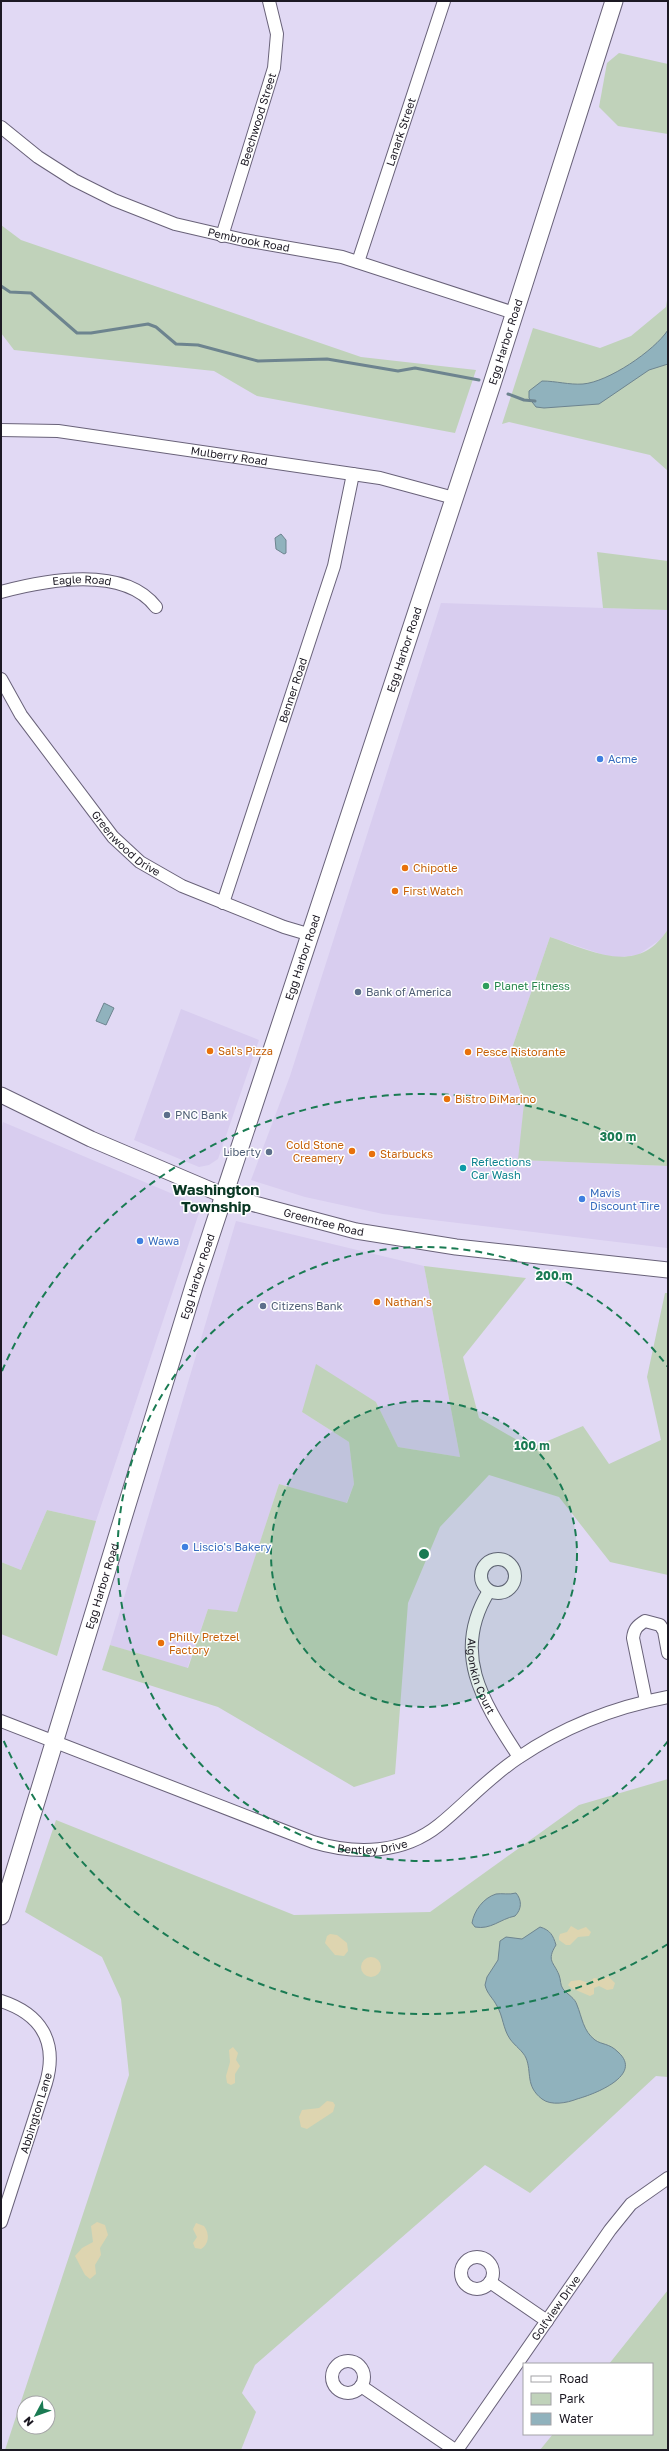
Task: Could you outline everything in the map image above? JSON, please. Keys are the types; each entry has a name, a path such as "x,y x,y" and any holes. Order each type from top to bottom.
{"main road":[{"name":"Egg Harbor Road","path":"1,1916 194,1286 454,498 614,1"}],"street":[{"name":"Beechwood Street","path":"222,236 274,68 277,34 269,1"},
{"name":"Lanark Street","path":"358,262 444,1"},
{"name":"Pembrook Road","path":"1,127 56,170 95,192 174,224 222,236 292,247 358,262 514,313"},
{"name":"Mulberry Road","path":"1,430 58,431 354,474 400,483 454,498"},
{"name":"Benner Road","path":"223,904 334,566 354,474"},
{"name":"Eagle Road","path":"1,592 54,581 96,581 128,586 140,591 156,607"},
{"name":"Greenwood Drive","path":"1,679 21,715 121,847 140,862 166,879 223,904 310,935"},
{"name":"Greentree Road","path":"1,1095 91,1139 224,1196 375,1234 456,1247 668,1270"},
{"name":"Algonkin Court","path":"489,1591 473,1627 474,1669 487,1708 519,1757"},
{"path":"646,1701 633,1638 633,1632 638,1625 645,1621 660,1625 664,1631 668,1653"},
{"name":"Bentley Drive","path":"1,1721 313,1842 346,1850 362,1851 397,1846 429,1832 519,1757 570,1729 646,1701 668,1697"},
{"name":"Abbington Lane","path":"1,2001 22,2010 41,2026 46,2035 50,2059 46,2083 1,2222"},
{"name":"Golfview Drive","path":"456,2450 620,2216 644,2193 668,2178"},
{"path":"490,2282 547,2321"},
{"path":"361,2386 456,2450"}],"shaded area":[{"path":"441,603 668,610 668,929 661,939 638,955 613,958 550,937 509,1057 524,1103 519,1160 668,1166 667,1248 383,1214 305,1197 251,1180 290,1076"},
{"path":"181,1009 259,1040 218,1159 209,1165 199,1167 134,1140"},
{"path":"3,1122 194,1203 199,1213 96,1521 47,1510 21,1570 1,1562 1,1131"},
{"path":"236,1221 424,1266 460,1457 398,1447 376,1402 302,1412 349,1442 354,1484 346,1504 279,1484 237,1613 208,1609 187,1669 110,1645"}],"green space":[{"path":"619,53 668,64 668,134 618,126 599,107 607,63"},
{"path":"1,225 21,240 361,357 476,370 455,433 257,396 214,371 14,350 1,333"},
{"path":"668,294 668,471 650,455 509,422 502,424 533,328 600,348 631,336 666,307"},
{"path":"597,552 668,561 668,610 603,608"},
{"path":"668,929 668,1166 518,1160 524,1103 509,1057 550,937 598,953 614,956 629,956 643,952 656,944"},
{"path":"424,1266 526,1278 463,1357 479,1418 531,1448 583,1426 609,1464 661,1440 647,1377 665,1293 668,1293 668,1575 610,1562 559,1497 489,1475 440,1527 408,1603 395,1774 354,1787 218,1707 102,1670 110,1645 188,1668 208,1609 237,1612 279,1484 347,1503 354,1484 349,1442 302,1412 316,1364 376,1402 398,1447 460,1457"},
{"path":"47,1510 96,1521 57,1656 1,1634 1,1562 21,1570"},
{"path":"668,1779 668,2077 656,2076 530,2193 485,2165 255,2365 242,2393 256,2412 241,2450 5,2450 16,2417 16,2435 56,2435 56,2395 23,2395 129,2075 121,1999 102,1957 25,1912 56,1820 294,1915 430,1912 579,1805"},
{"path":"668,2290 668,2450 540,2450 552,2435 653,2435 653,2363 610,2363"}],"sand":[{"path":"571,1926 578,1930 586,1927 591,1932 589,1936 578,1937 570,1945 566,1945 559,1940 559,1937 560,1934 567,1932"},
{"path":"330,1934 337,1935 347,1943 348,1951 344,1956 335,1955 325,1943 327,1936"},
{"path":"371,1957 378,1960 381,1967 378,1974 371,1977 364,1974 361,1967 364,1960"},
{"path":"608,1976 615,1983 613,1989 607,1990 599,1986 594,1988 594,1994 590,1996 571,1988 568,1985 571,1981 580,1980 588,1983 594,1978 602,1979"},
{"path":"233,2047 238,2053 236,2060 240,2066 235,2074 235,2083 231,2085 227,2083 226,2076 230,2062 229,2050"},
{"path":"327,2101 333,2102 335,2105 333,2112 307,2129 301,2127 299,2117 302,2110 319,2108"},
{"path":"97,2222 105,2225 108,2235 100,2248 101,2255 95,2265 96,2274 90,2279 85,2275 75,2256 82,2248 93,2242 91,2226"},
{"path":"196,2223 204,2226 208,2235 206,2244 201,2249 195,2248 193,2243 197,2237 193,2229"}],"water":[{"path":"668,330 668,364 649,370 599,404 544,408 536,407 529,398 529,391 542,381 583,384 605,378 642,356"},
{"path":"281,534 286,540 286,553 284,554 276,549 275,538"},
{"path":"104,1003 114,1008 106,1025 96,1021"},
{"path":"516,1893 519,1899 520,1907 515,1916 491,1926 481,1928 475,1927 472,1923 473,1918 483,1902 496,1894"},
{"path":"540,1927 549,1931 554,1938 556,1945 551,1958 552,1961 559,1975 562,1987 576,2003 583,2024 588,2032 595,2040 615,2049 624,2060 625,2068 621,2076 614,2082 595,2093 564,2103 550,2103 542,2099 533,2089 526,2058 508,2035 499,2010 485,1985 487,1977 498,1960 500,1941 506,1937 522,1939"}],"waterway":[{"path":"1,286 10,292 31,293 77,333 91,333 148,324 156,327 176,344 198,345 258,361 327,359 398,371 415,368 479,380"},
{"path":"508,394 524,400 535,401"}],"place":[{"name":"Acme","path":"600,759"},
{"name":"Chipotle","path":"405,868"},
{"name":"First Watch","path":"395,891"},
{"name":"Planet Fitness","path":"486,986"},
{"name":"Bank of America","path":"358,992"},
{"name":"Sal's Pizza","path":"210,1051"},
{"name":"Pesce Ristorante","path":"468,1052"},
{"name":"Bistro DiMarino","path":"447,1099"},
{"name":"PNC Bank","path":"167,1115"},
{"name":"Cold Stone Creamery","path":"352,1151"},
{"name":"Liberty","path":"269,1152"},
{"name":"Starbucks","path":"372,1154"},
{"name":"Reflections Car Wash","path":"463,1168"},
{"name":"Mavis Discount Tire","path":"582,1199"},
{"name":"Wawa","path":"140,1241"},
{"name":"Nathan's","path":"377,1302"},
{"name":"Citizens Bank","path":"263,1306"},
{"name":"Liscio's Bakery","path":"185,1547"},
{"name":"Philly Pretzel Factory","path":"161,1643"}],"district":[{"name":"Washington Township","path":"216,1198"}]}
